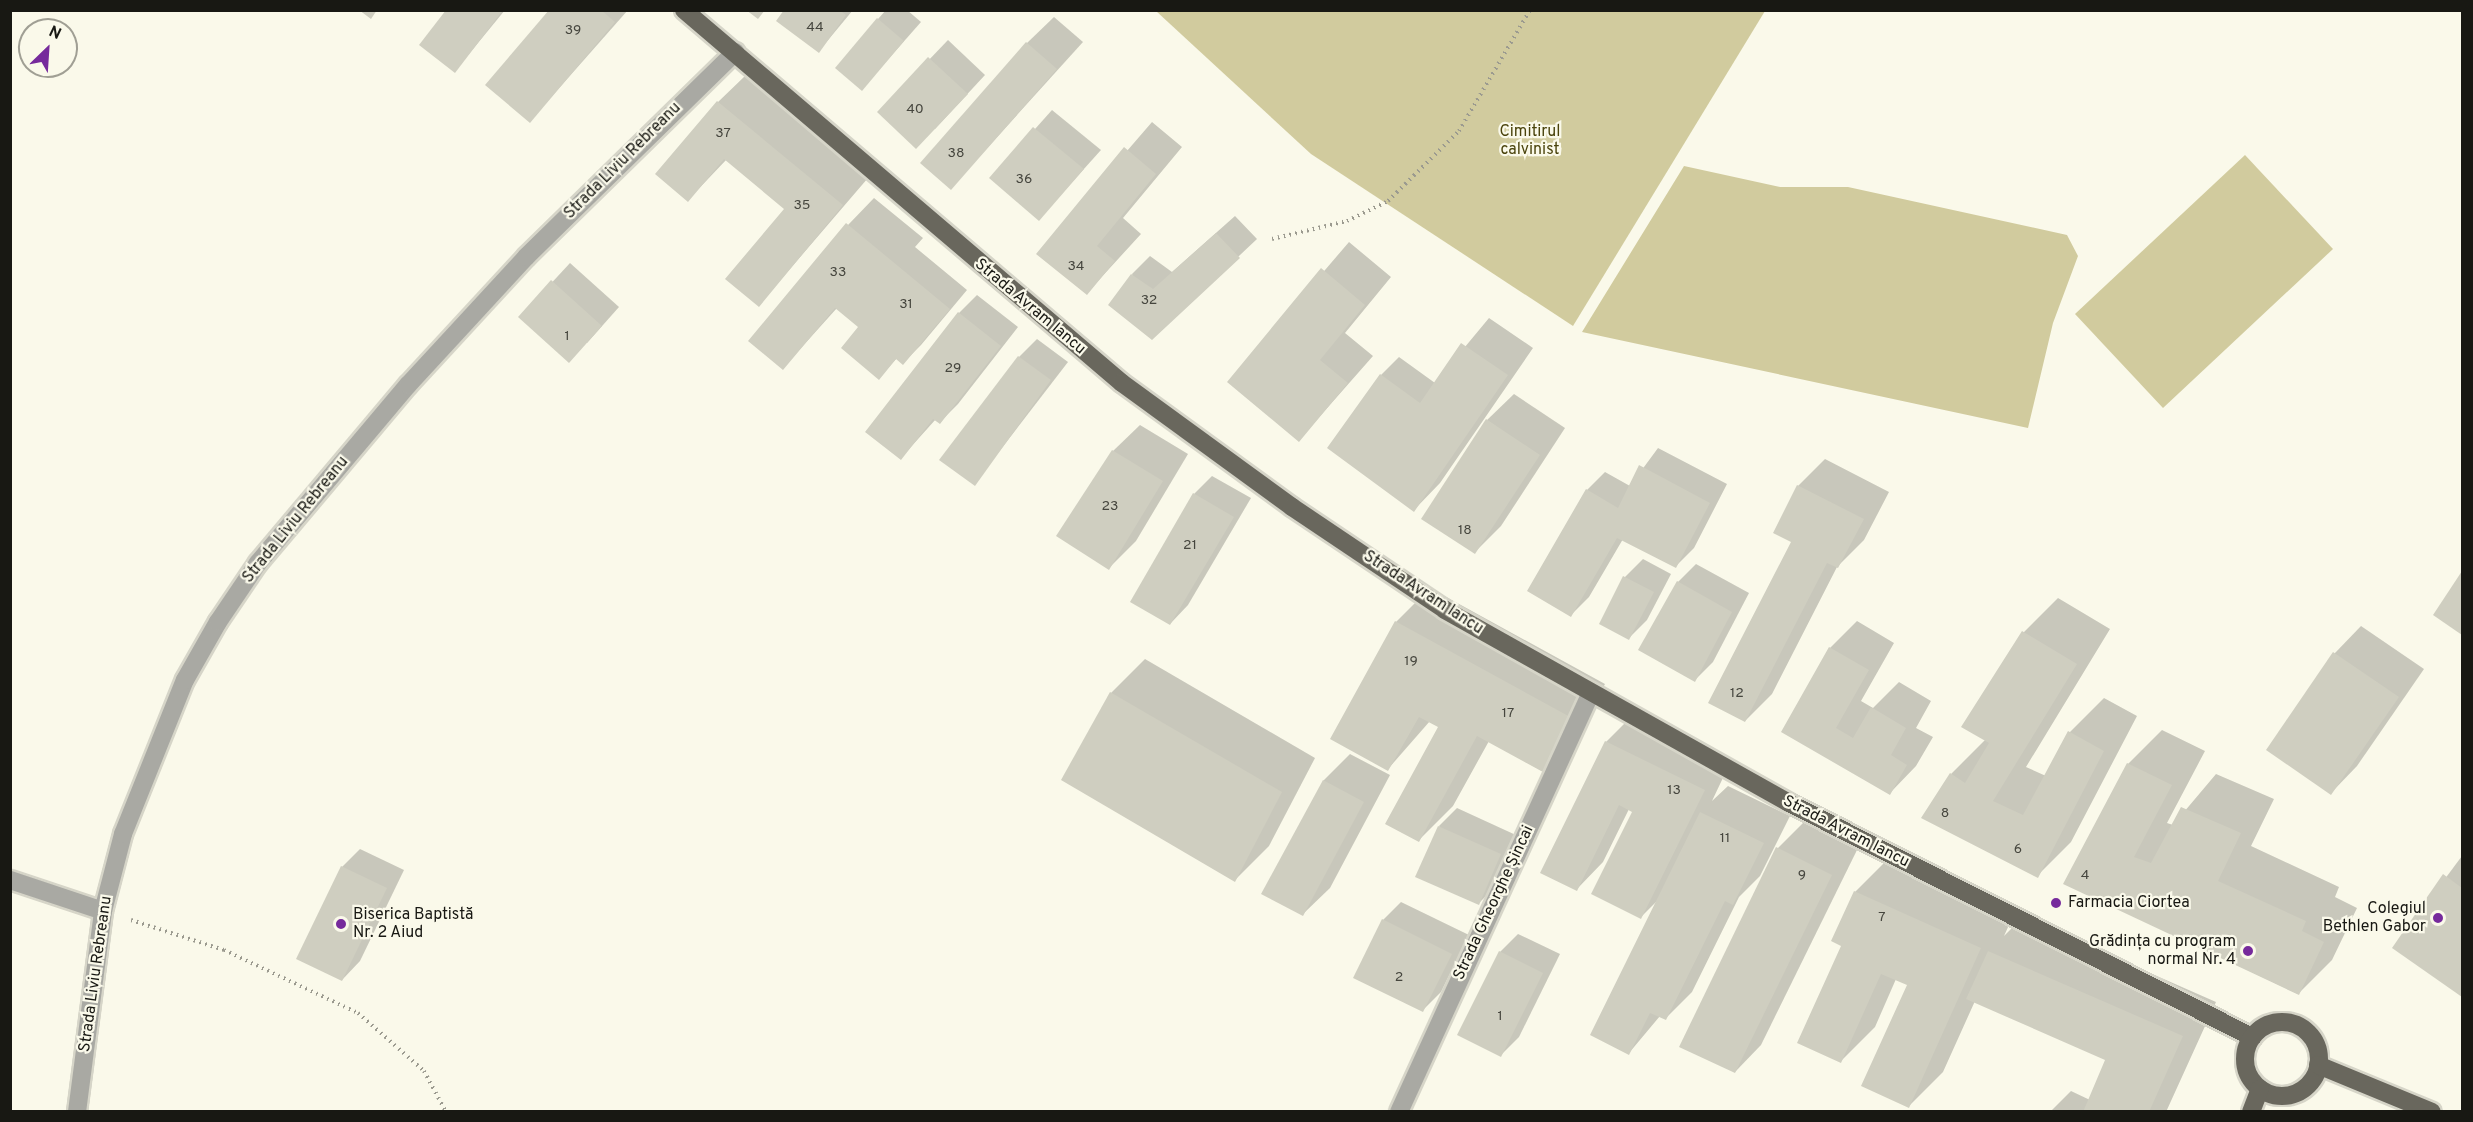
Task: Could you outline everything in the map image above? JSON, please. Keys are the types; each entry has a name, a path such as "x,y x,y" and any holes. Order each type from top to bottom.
{"main road":[{"name":"Strada Avram Iancu","path":"684,10 1122,382 1426,597 1590,694 1789,803 2252,1037"},
{"path":"2251,1112 2260,1089 2245,1059 2252,1037 2272,1024 2296,1026 2314,1041 2318,1065 2296,1094 2260,1089"},
{"path":"2318,1065 2432,1112"}],"street":[{"name":"Strada Liviu Rebreanu","path":"76,1112 103,911 123,834 180,691 258,562 408,385 526,257 735,52"},
{"name":"Strada Gheorghe Șincai","path":"1399,1112 1590,694"},
{"path":"10,879 103,911"}],"path":[{"path":"1272,239 1347,221 1388,201 1459,131 1530,10"},
{"path":"103,911 224,950 358,1012 424,1071 446,1112"}],"green space":[{"name":"Cimitirul calvinist","path":"1156,11 1765,11 1573,326 1311,154"},
{"path":"2245,155 2333,249 2163,408 2075,314"},
{"path":"1684,166 1780,187 1848,187 2067,235 2078,256 2053,323 2028,428 1582,332"}],"building":[{"path":"359,10 377,10 371,19"},
{"path":"446,10 503,10 455,73 419,45"},
{"path":"549,10 601,10 615,22 530,123 485,85"},
{"path":"746,10 765,10 758,19"},
{"path":"784,10 839,10 846,15 819,53 776,21"},
{"path":"877,18 904,41 862,91 835,68"},
{"path":"1026,42 1057,69 951,190 920,163"},
{"path":"928,57 968,94 916,149 877,112"},
{"path":"717,101 843,205 759,307 725,279 784,209 724,159 688,202 655,174"},
{"path":"1033,127 1084,169 1039,221 989,178"},
{"path":"1124,147 1156,174 1097,246 1115,261 1087,295 1036,254"},
{"path":"846,223 950,309 903,365 896,359 879,380 841,348 858,327 835,308 783,370 748,341"},
{"path":"1216,233 1240,258 1152,340 1108,305 1131,274 1153,289"},
{"path":"1321,268 1365,305 1320,360 1348,383 1299,442 1227,382"},
{"path":"551,280 602,326 569,363 518,317"},
{"path":"958,312 1001,346 940,424 933,419 901,460 865,432"},
{"path":"1461,343 1508,375 1414,512 1327,448 1380,374 1420,403"},
{"path":"1018,356 1051,380 975,486 939,460"},
{"path":"1486,419 1540,455 1475,554 1421,519"},
{"path":"1112,450 1163,481 1109,570 1056,536"},
{"path":"1639,465 1710,503 1676,568 1617,538 1571,617 1527,591 1586,489 1618,508"},
{"path":"1797,485 1864,519 1838,568 1827,563 1745,722 1708,703 1791,542 1773,533"},
{"path":"1193,493 1234,517 1170,625 1130,602"},
{"path":"2462,571 2462,635 2433,615"},
{"path":"1623,576 1654,592 1629,640 1599,624"},
{"path":"1677,581 1732,612 1695,682 1638,650"},
{"path":"1395,621 1572,718 1543,772 1477,736 1419,842 1385,824 1438,727 1419,717 1388,771 1330,739"},
{"path":"2022,631 2077,664 1993,801 2023,815 2068,731 2104,751 2038,878 1921,818 1950,773 1965,783 1989,743 1961,727"},
{"path":"1829,647 1869,670 1836,728 1853,738 1871,707 1906,728 1891,755 1907,765 1890,795 1781,732"},
{"path":"2333,652 2399,697 2331,795 2266,750"},
{"path":"1110,692 1282,792 1235,882 1061,780"},
{"path":"1605,741 1705,790 1641,919 1591,894 1632,812 1619,805 1577,891 1540,873"},
{"path":"2127,763 2172,785 2134,857 2151,863 2181,807 2241,833 2218,881 2306,921 2302,931 2324,942 2299,995 2063,884"},
{"path":"1323,780 1364,802 1303,916 1261,894"},
{"path":"1700,812 1764,843 1733,905 1725,901 1666,1020 1650,1013 1629,1055 1590,1035"},
{"path":"1438,826 1501,854 1479,905 1415,877"},
{"path":"1776,847 1832,875 1735,1073 1679,1047"},
{"name":"Biserica Baptistă Nr. 2 Aiud","path":"341,866 387,888 342,981 296,959"},
{"name":"Colegiul Bethlen Gabor","path":"2443,874 2462,888 2462,997 2392,948"},
{"path":"1854,891 1981,948 1909,1108 1861,1086 1907,985 1881,974 1841,1063 1797,1043 1841,946 1831,941"},
{"path":"1382,919 1452,954 1423,1012 1353,978"},
{"path":"1499,951 1543,973 1501,1057 1457,1035"},
{"path":"1988,951 2183,1036 2149,1112 2083,1112 2105,1060 1966,999"}],"place":[{"name":"Farmacia Ciortea","path":"2056,903"},
{"name":"Colegiul Bethlen Gabor","path":"2438,918"},
{"name":"Biserica Baptistă Nr. 2 Aiud","path":"341,924"},
{"name":"Grădința cu program normal Nr. 4","path":"2248,951"}]}
